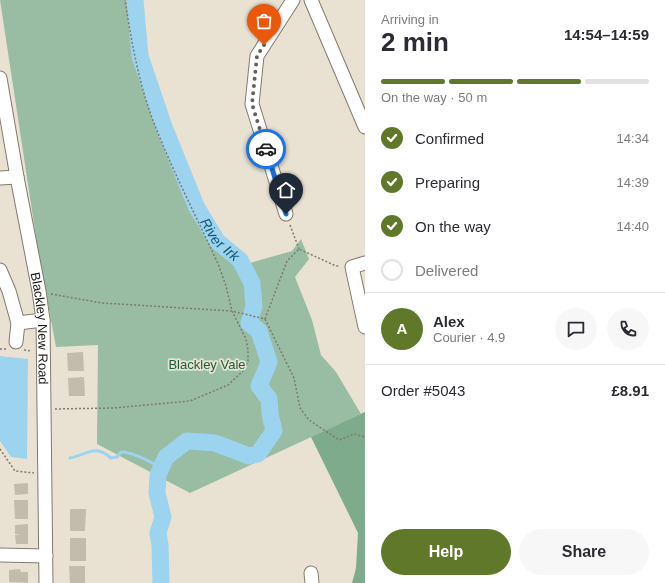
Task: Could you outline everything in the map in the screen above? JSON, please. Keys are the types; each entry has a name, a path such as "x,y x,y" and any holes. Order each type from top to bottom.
{"street":[{"path":"286,214 252,104 257,56 293,0"},
{"path":"311,0 365,127"},
{"name":"Blackley New Road","path":"0,78 43,320 46,583"},
{"path":"0,178 17,176"},
{"path":"365,263 352,267 365,327"},
{"path":"0,270 9,291 18,324 16,342"},
{"path":"18,324 43,320"},
{"path":"0,555 46,556"}],"path":[{"path":"45,409 113,408 190,401 228,385 244,370 248,361 246,339 232,311 219,266 157,133 144,91 132,41 126,0"},
{"path":"286,214 299,249 336,266 352,267"},
{"path":"299,249 287,261 265,319 294,378 300,408 309,420 339,440 354,434 365,436"},
{"path":"39,291 102,303 232,311 265,319"},
{"path":"0,448 15,471 45,475"}],"green space":[{"name":"Blackley Vale","path":"0,0 134,0 135,31 143,71 169,142 217,244 250,263 292,251 301,239 309,259 295,277 312,320 321,355 336,372 361,414 190,493 97,444 98,345 56,347 38,250"},
{"path":"365,412 365,583 352,583 356,568 358,533 311,437"}],"water":[{"path":"0,356 28,359 27,459 11,457 0,441"}],"building":[{"path":"83,352 84,371 68,371 67,353"},
{"path":"84,377 85,396 69,396 68,378"},
{"path":"28,483 28,494 15,495 14,484"},
{"path":"14,500 28,500 28,519 15,519"},
{"path":"70,509 86,509 85,531 70,531"},
{"path":"28,524 28,544 16,544 15,535 21,534 15,534 15,525"},
{"path":"70,538 86,538 86,561 70,561"},
{"path":"69,566 85,566 85,583 70,583"},
{"path":"20,569 21,572 28,572 28,583 9,582 9,570"}],"waterway":[{"name":"River Irk","path":"135,0 140,56 164,127 196,206 217,241 240,260 252,283 254,306 249,323 259,331 269,362 259,386 269,399 270,414 274,431 258,454 249,456 215,443 187,441 166,457 158,475 157,493 163,517 158,533 160,545 161,583"},
{"path":"70,458 91,451 100,452 111,458 117,457 121,452 126,452 161,468"}],"way so far":[{"path":"264,45 257,56 252,104 266,149"}],"route":[{"path":"266,149 286,214"}]}
